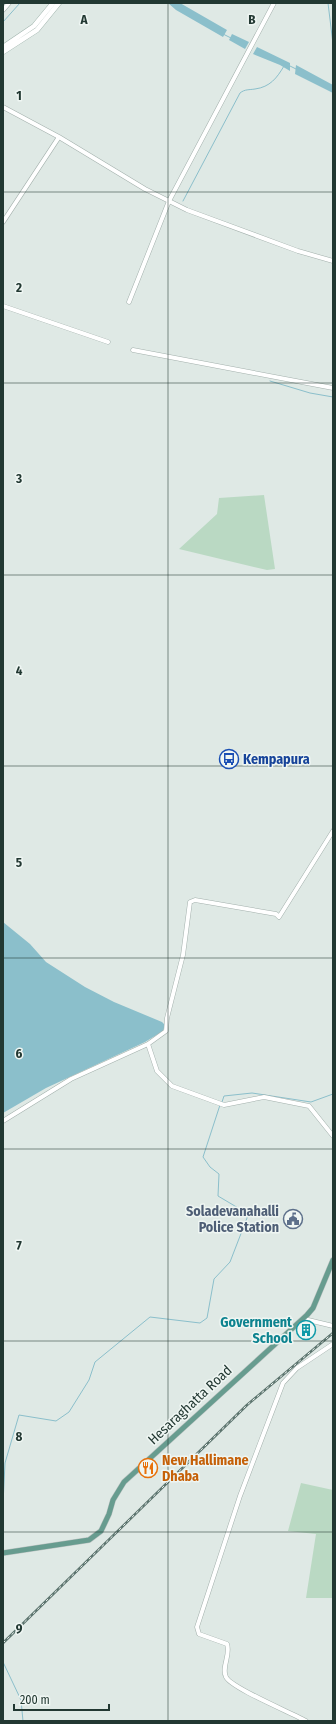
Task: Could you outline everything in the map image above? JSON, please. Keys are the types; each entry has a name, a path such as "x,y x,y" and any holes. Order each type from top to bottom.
{"main road":[{"path":"3,47 34,26 53,3"},
{"path":"3,52 37,30 59,3"},
{"name":"Hesaraghatta Road","path":"3,1553 89,1540 101,1531 109,1514 113,1500 124,1482 267,1350 304,1319 313,1308 333,1260"}],"street":[{"path":"3,10 9,3"},
{"path":"129,302 169,201 274,3"},
{"path":"3,107 187,210 259,237 333,261"},
{"path":"3,222 59,137"},
{"path":"3,306 108,342"},
{"path":"133,350 333,388"},
{"path":"3,1120 71,1079 148,1044 166,1032 167,1018 182,955 190,902 195,900 276,914 279,916 333,831"},
{"path":"148,1044 156,1071 172,1086 221,1104 264,1097 309,1106 333,1136"},
{"path":"304,1319 333,1326"},
{"path":"306,1721 248,1692 227,1679 224,1672 228,1648 227,1644 199,1634 197,1627 240,1496 283,1383 297,1368 333,1344"}],"green space":[{"path":"264,495 275,569 267,570 179,549 217,514 219,498"},
{"path":"301,1483 333,1490 333,1598 306,1598 316,1534 288,1531"}],"water":[{"path":"168,3 180,3 227,30 223,37 176,10"},
{"path":"232,34 249,42 245,49 229,40"},
{"path":"257,47 290,63 290,71 280,65 253,54"},
{"path":"296,65 333,85 333,93 295,74"},
{"path":"3,922 30,944 46,962 85,987 114,1002 162,1022 165,1025 163,1031 145,1042 46,1088 3,1113"}],"waterway":[{"path":"3,22 20,3"},
{"path":"328,3 333,44"},
{"path":"223,34 231,38"},
{"path":"183,201 240,93 245,90 260,88 269,84 276,78 284,66"},
{"path":"290,66 296,69"},
{"path":"270,381 310,393 333,397"},
{"path":"222,1102 224,1096 252,1093 311,1102 333,1094"},
{"path":"3,1504 5,1463 19,1415 56,1421 69,1412 89,1380 95,1362 150,1317 200,1323 207,1318 214,1279 230,1262 247,1218 245,1212 218,1196 219,1174 210,1167 203,1157 220,1105"},
{"path":"3,1662 21,1700 23,1721"}],"railway":[{"path":"3,1643 247,1405 333,1333"}],"place":[{"name":"Kempapura","path":"229,759"},
{"name":"Soladevanahalli Police Station","path":"293,1219"},
{"name":"Government School","path":"306,1330"},
{"name":"New Hallimane Dhaba","path":"148,1468"}]}
